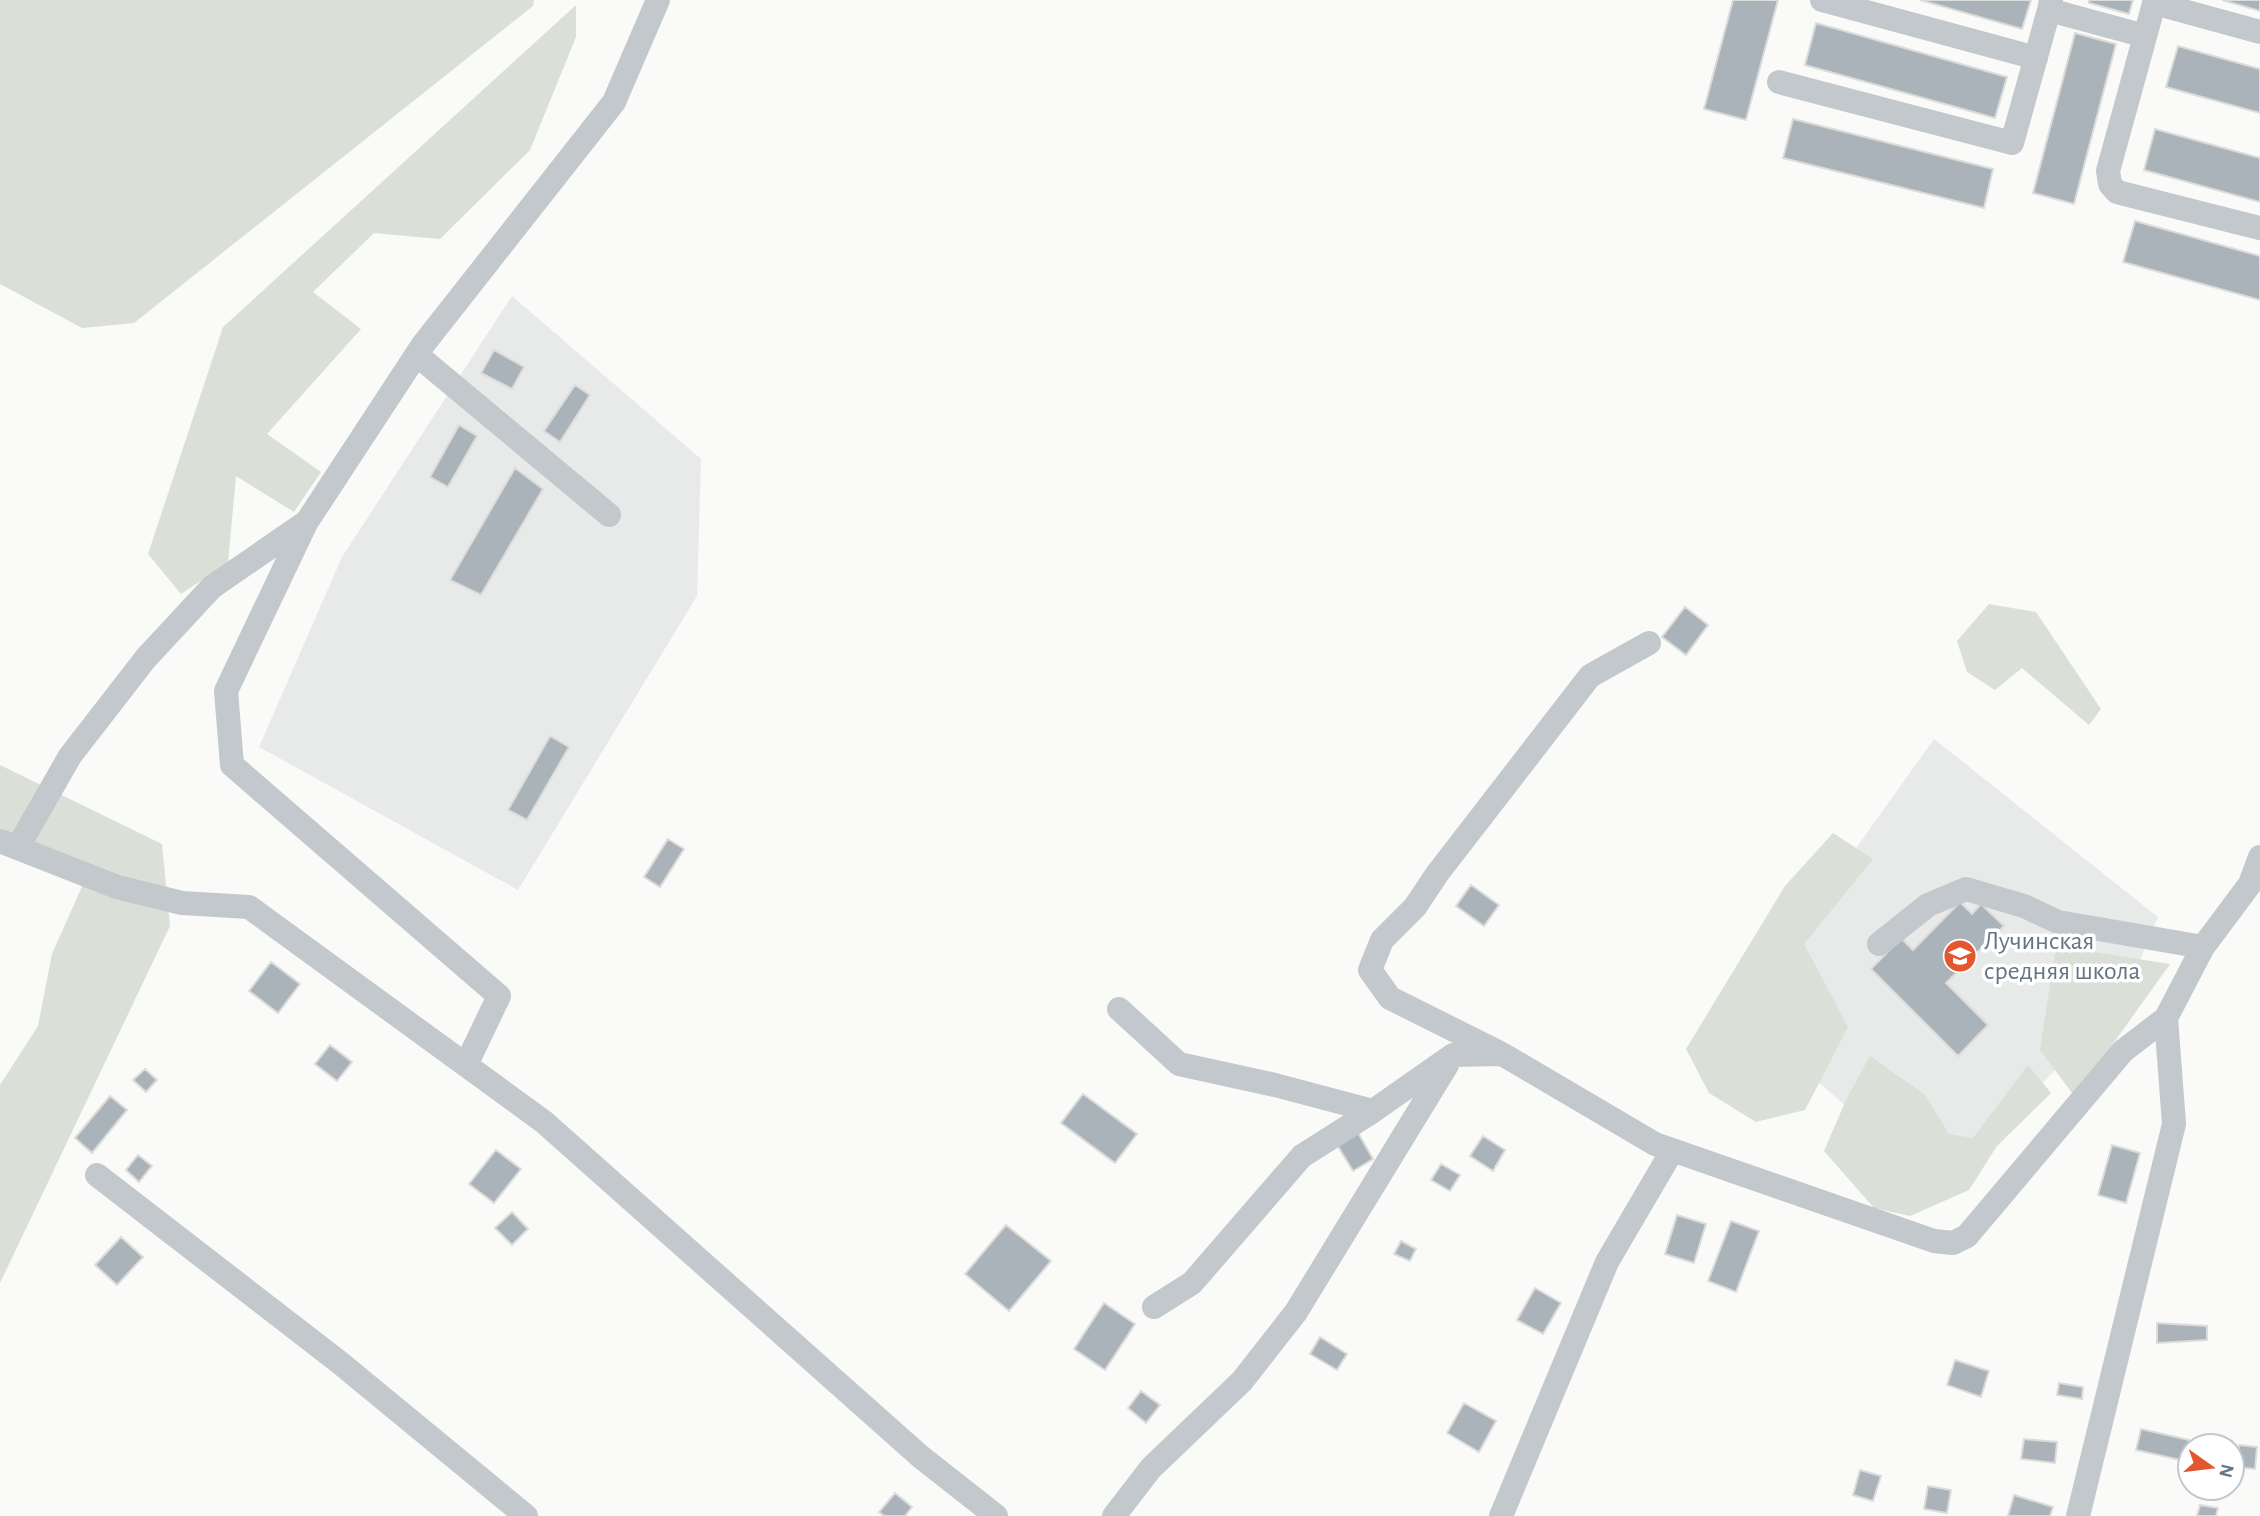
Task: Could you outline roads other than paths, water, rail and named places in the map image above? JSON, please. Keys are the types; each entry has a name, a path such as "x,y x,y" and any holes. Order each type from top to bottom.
{"street":[{"path":"466,1065 499,996 232,765 226,691 306,523 422,346 614,102 658,0"},
{"path":"1822,0 2036,58"},
{"path":"2260,32 2154,1 2108,172 2110,184 2117,192 2260,228"},
{"path":"1779,82 2012,143 2050,5 2145,36"},
{"path":"417,355 609,515"},
{"path":"306,523 212,587 146,658 70,756 9,844 117,887 182,903 248,907 544,1122 920,1457 996,1516"},
{"path":"1649,643 1590,677 1437,874 1415,907 1382,940 1370,970 1390,998 1502,1054 1655,1144 1672,1150 1934,1241 1953,1243 1967,1236 2123,1051 2166,1018 2203,947 2250,884 2260,857"},
{"path":"1879,944 1928,905 1966,888 2024,906 2058,922 2203,947"},
{"path":"1119,1009 1179,1064 1275,1085 1373,1111"},
{"path":"2078,1516 2174,1124 2166,1018"},
{"path":"1154,1307 1192,1283 1302,1156 1453,1055 1502,1054"},
{"path":"1114,1516 1151,1468 1242,1381 1296,1312 1453,1055"},
{"path":"1501,1516 1607,1262 1672,1150"},
{"path":"97,1175 339,1362 526,1516"}],"place":[{"name":"Лучинская средняя школа","path":"1960,956"}]}
